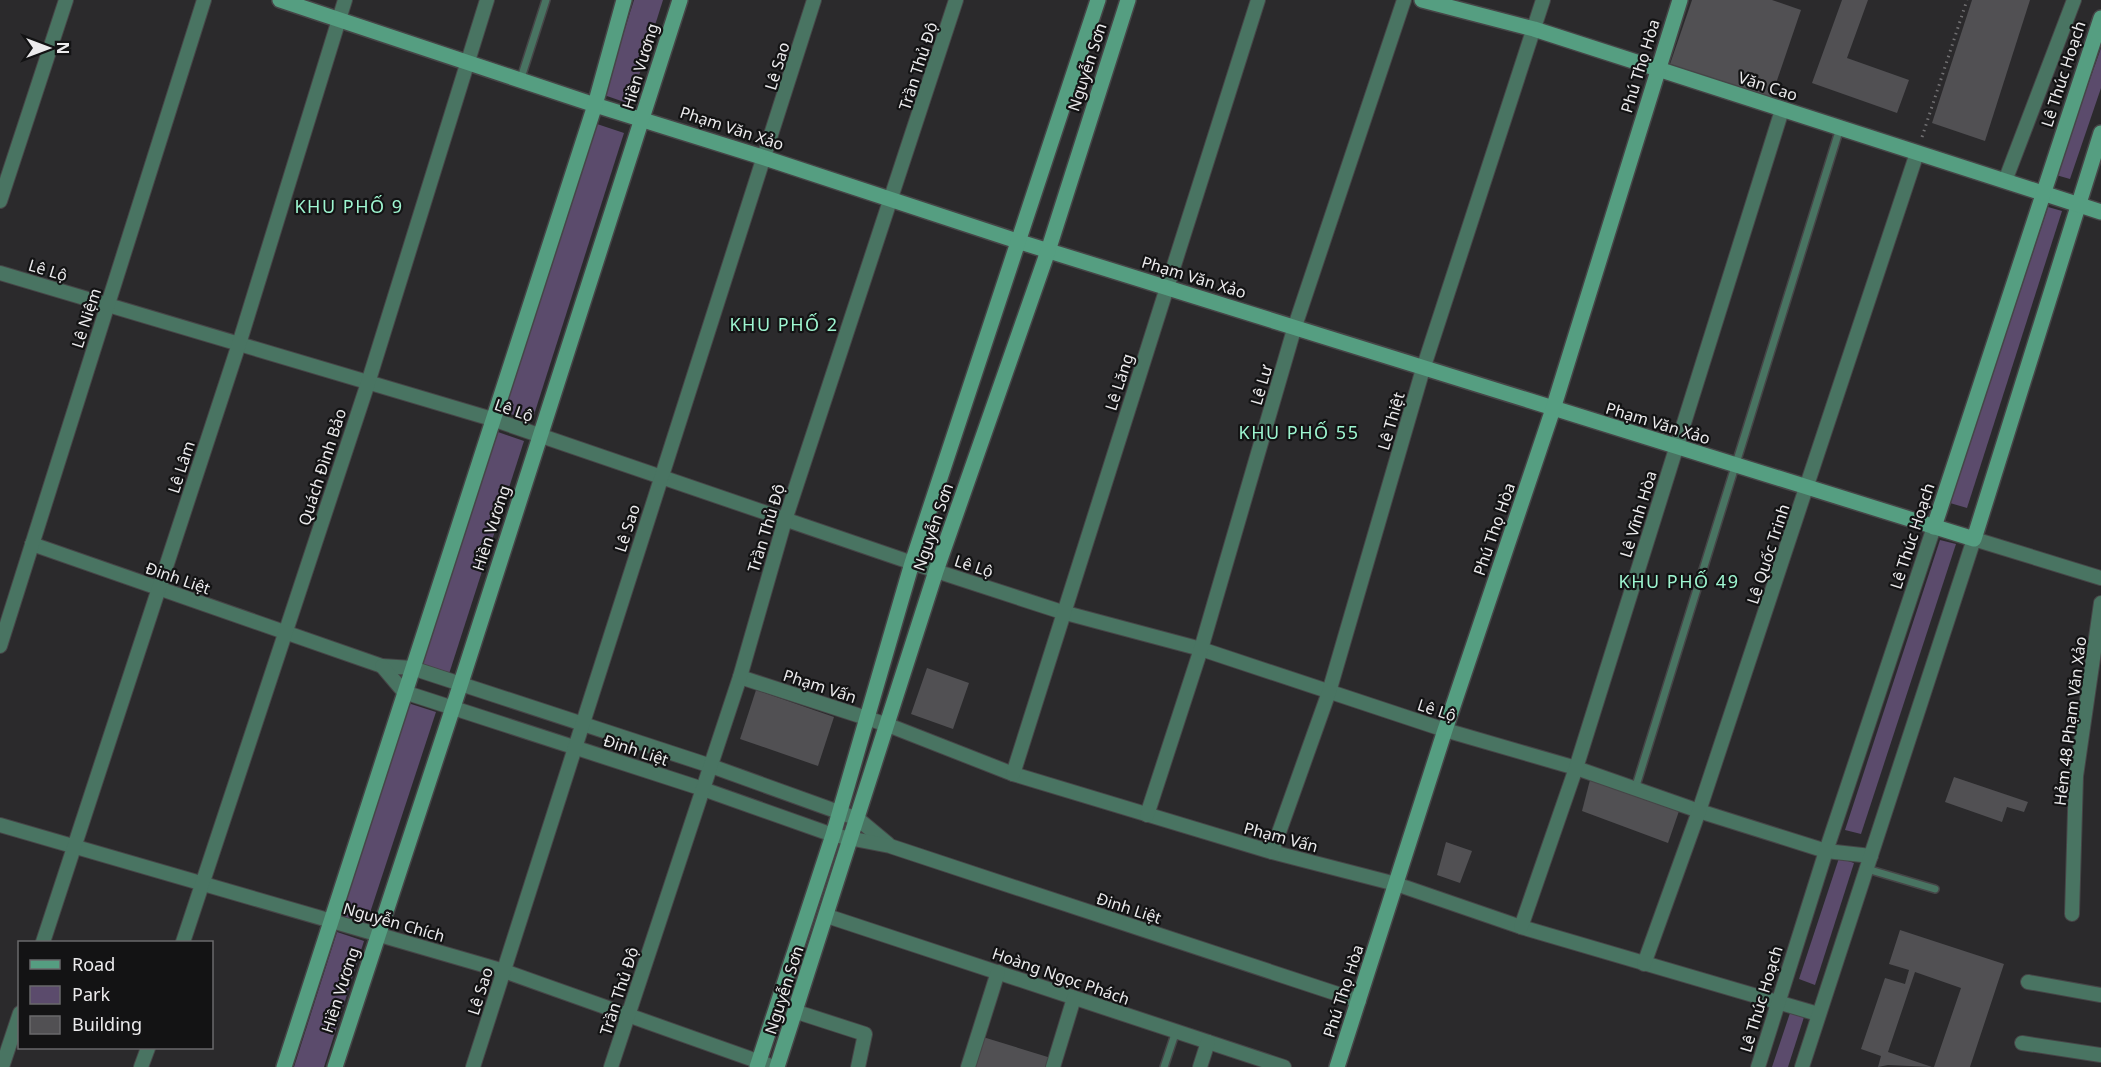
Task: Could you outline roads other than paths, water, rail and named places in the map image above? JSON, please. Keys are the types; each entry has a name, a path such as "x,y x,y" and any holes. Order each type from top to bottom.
{"street":[{"path":"0,201 66,0"},
{"name":"Lê Niệm","path":"0,646 204,0"},
{"name":"Phạm Văn Xảo","path":"280,0 520,81 1017,241 2101,578"},
{"name":"Lê Lâm","path":"43,941 239,344 345,0"},
{"name":"Quách Đình Bảo","path":"183,941 368,383 487,0"},
{"name":"Hiền Vương","path":"284,1067 594,105 624,0"},
{"name":"Hiền Vương","path":"335,1067 680,0"},
{"name":"Lê Sao","path":"473,1067 814,0"},
{"name":"Trần Thủ Độ","path":"611,1067 740,676 785,520 956,0"},
{"name":"Nguyễn Sơn","path":"758,1065 840,813 912,563 1098,0"},
{"name":"Nguyễn Sơn","path":"776,1067 797,1011 936,571 1048,250 1128,0"},
{"name":"Lê Lăng","path":"1013,774 1062,612 1258,0"},
{"name":"Lê Lư","path":"1147,815 1202,649 1295,326 1404,0"},
{"name":"Văn Cao","path":"1422,0 1534,29 2101,212"},
{"name":"Lê Thiệt","path":"1272,852 1329,692 1423,369 1543,0"},
{"name":"Phú Thọ Hòa","path":"1337,1067 1445,730 1553,409 1680,0"},
{"path":"2005,181 2074,0"},
{"name":"Lê Thúc Hoạch","path":"1758,1067 1826,851 2101,18"},
{"name":"Lê Vĩnh Hòa","path":"1521,927 1576,768 1782,110"},
{"path":"1802,1067 1974,539 2101,133"},
{"name":"Lê Quốc Trinh","path":"1644,964 1700,811 1917,153"},
{"name":"Lê Lộ","path":"0,273 492,420 1062,612 1202,649 1445,730 1576,768 1826,851 1872,856"},
{"name":"Đinh Liệt","path":"32,544 382,666 412,668 460,686 711,766 858,819 890,846"},
{"name":"Hẻm 48 Phạm Văn Xảo","path":"2072,914 2076,776 2101,603"},
{"path":"382,666 404,692"},
{"name":"Phạm Vấn","path":"740,676 888,725 1013,774 1272,852 1395,884 1521,927 1818,1014"},
{"name":"Đinh Liệt","path":"404,692 703,789 833,835 890,846 1359,1001"},
{"name":"Nguyễn Chích","path":"0,825 504,971 758,1065 776,1067"},
{"name":"Hoàng Ngọc Phách","path":"827,916 1284,1067"},
{"path":"968,1067 998,972"},
{"path":"2028,982 2101,995"},
{"path":"1053,1067 1074,998"},
{"path":"797,1011 865,1034 858,1067"},
{"path":"2,1067 18,1019"},
{"path":"1200,1067 1208,1042"},
{"path":"2022,1043 2101,1055"},
{"path":"141,1067 147,1049"}],"lane":[{"path":"520,81 546,0"},
{"path":"1635,789 1733,465 1840,128"},
{"path":"1867,869 1935,889"},
{"path":"1164,1067 1176,1032"}],"district":[{"name":"KHU PHỐ 9","path":"349,207"},
{"name":"KHU PHỐ 2","path":"784,325"},
{"name":"KHU PHỐ 55","path":"1299,433"},
{"name":"KHU PHỐ 49","path":"1679,582"}]}
